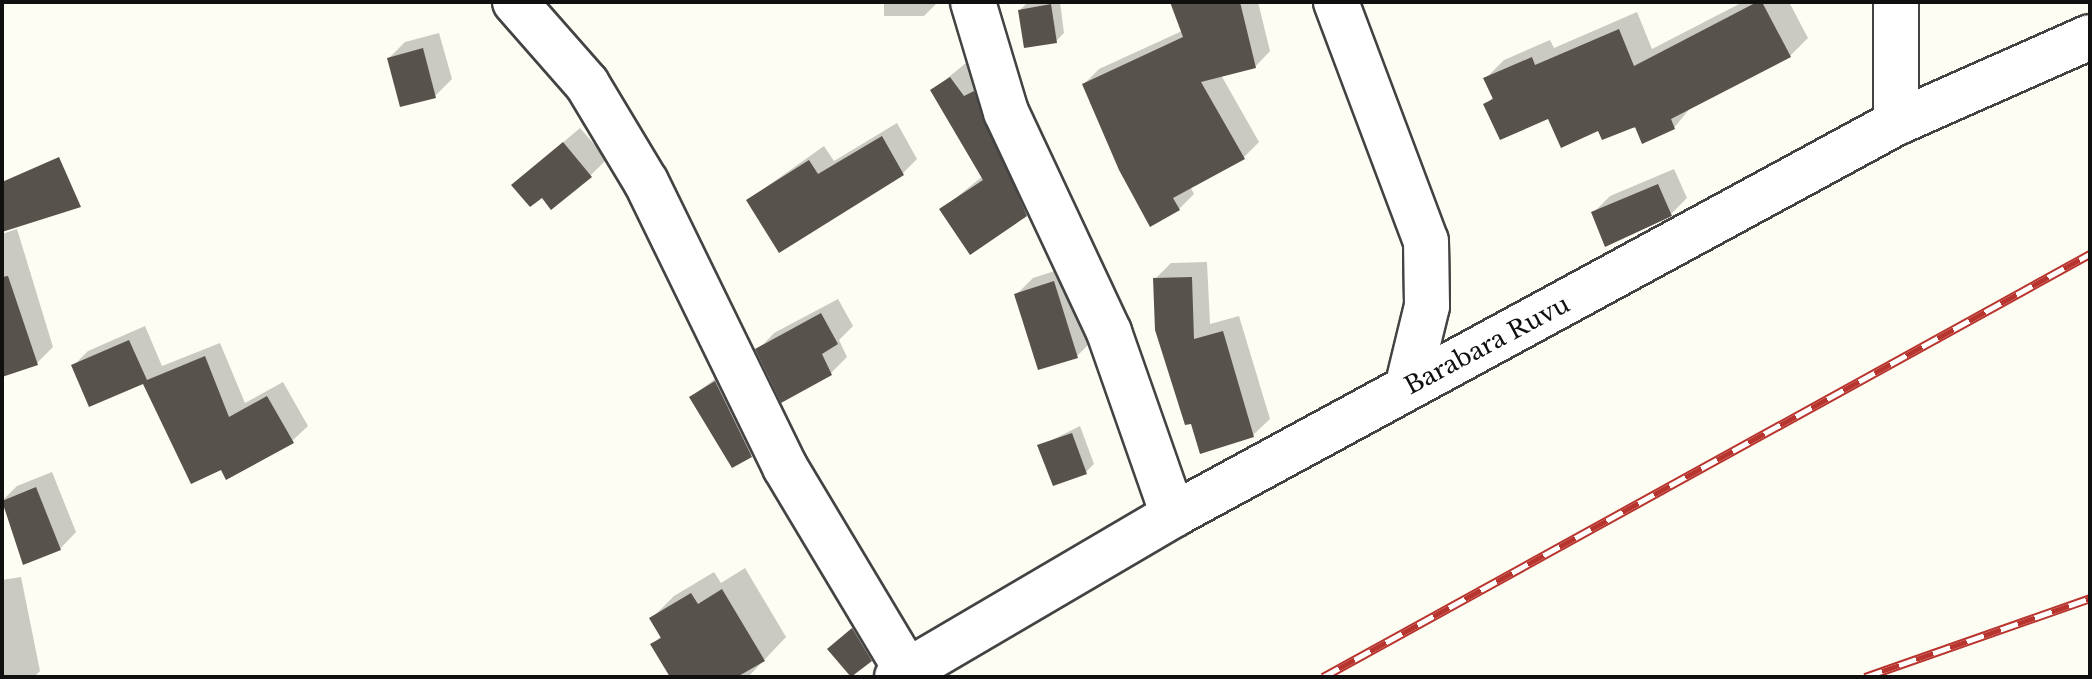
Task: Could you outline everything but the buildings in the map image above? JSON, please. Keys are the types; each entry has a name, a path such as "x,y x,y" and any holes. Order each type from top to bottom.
{"street":[{"path":"515,2 587,84 646,182 785,467 902,674"},
{"path":"973,2 1006,112 1109,332 1173,515"},
{"path":"1336,2 1426,241 1427,306 1407,388"},
{"path":"1892,11 1896,123"},
{"name":"Barabara Ruvu","path":"902,674 1173,515 1896,123 2090,37"}],"railway":[{"path":"1323,677 2090,254"},
{"path":"1865,677 2090,598"}]}
